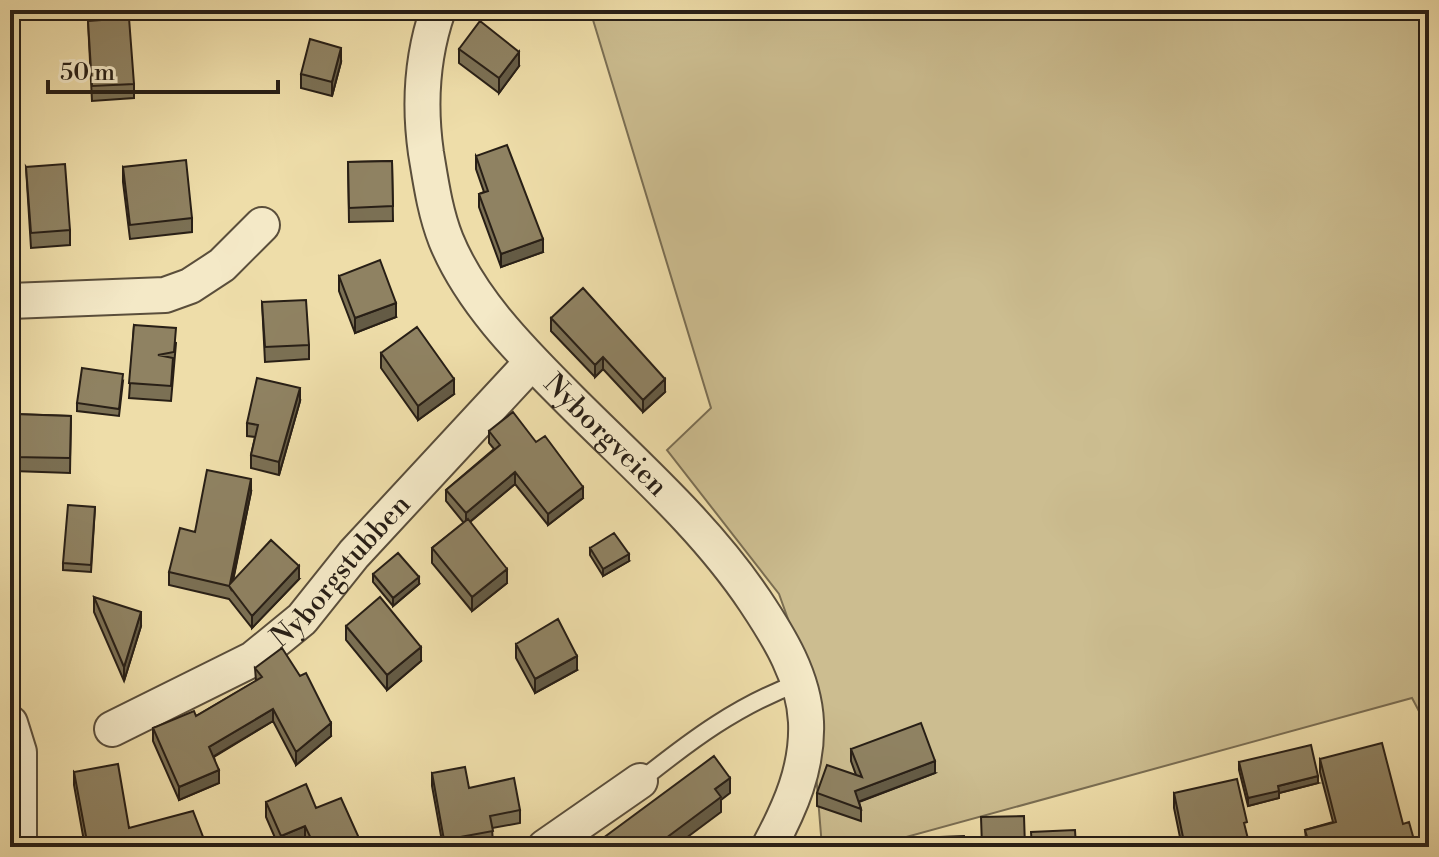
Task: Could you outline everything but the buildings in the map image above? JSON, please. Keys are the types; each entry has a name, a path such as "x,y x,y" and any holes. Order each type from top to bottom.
{"street":[{"name":"Nyborgveien","path":"438,10 425,49 423,133 434,204 447,243 494,317 532,362 726,557 778,634 799,683 806,721 803,764 792,804 769,847"},
{"path":"10,301 165,295 190,286 222,265 262,225"},
{"name":"Nyborgstubben","path":"112,729 253,659 302,619 354,554 532,362"},
{"path":"10,723 19,752 19,847"},
{"path":"545,847 640,781"}],"lane":[{"path":"640,781 728,717 774,692 799,683"}],"shaded area":[{"path":"279,10 392,10 392,17"},
{"path":"590,10 1429,10 1429,730 1412,698 870,847 822,847 808,675 779,594 667,450 711,408"}]}
